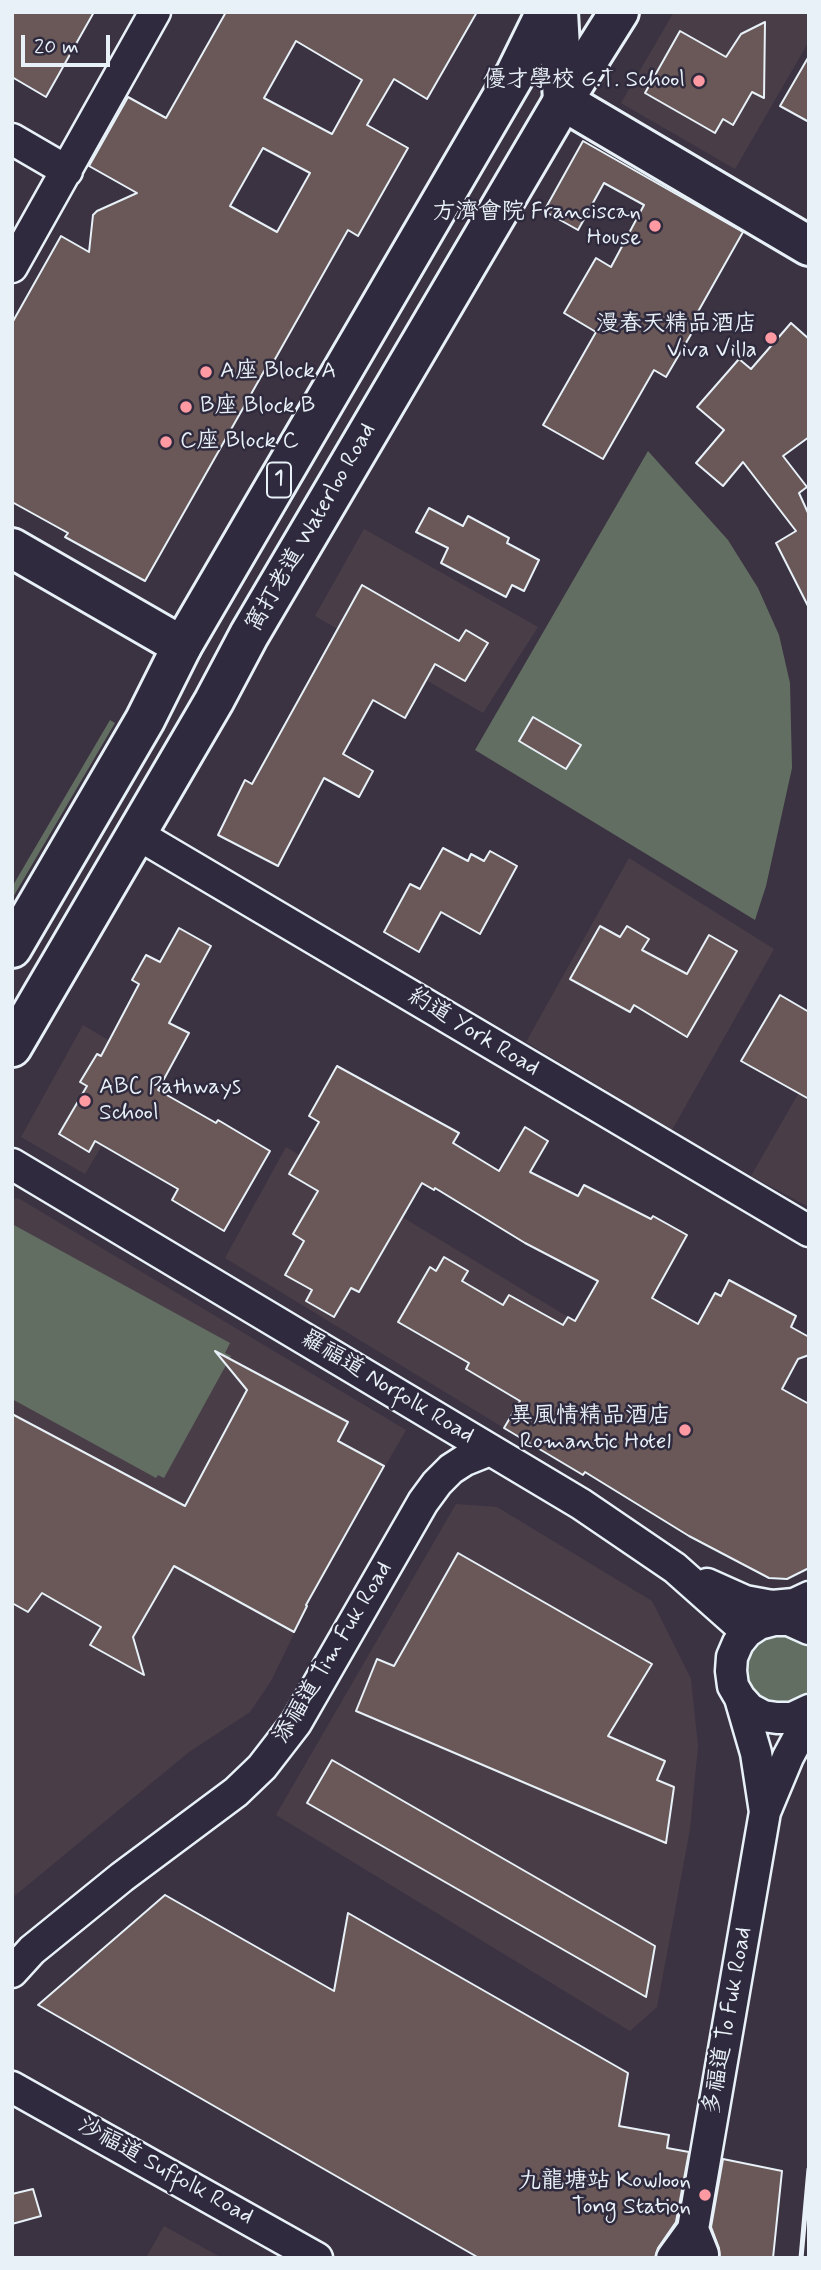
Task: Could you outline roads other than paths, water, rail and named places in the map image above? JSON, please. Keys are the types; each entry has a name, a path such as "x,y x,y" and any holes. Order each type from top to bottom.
{"main road":[{"name":"1","path":"12,948 145,720 182,646 516,73 546,12"},
{"path":"558,12 563,101 809,246"},
{"name":"窩打老道 Waterloo Road","path":"12,1047 214,701 249,635 563,101 619,12"},
{"path":"12,548 182,646 216,647 249,635"}],"street":[{"path":"12,267 155,12"},
{"path":"12,139 67,171"},
{"name":"約道 York Road","path":"137,834 809,1231"},
{"name":"羅福道 Norfolk Road","path":"12,1164 580,1504 675,1568 747,1632"},
{"name":"添福道 Tim Fuk Road","path":"19,1960 122,1877 236,1792 262,1767 296,1723 423,1502 451,1469 490,1450"},
{"path":"675,1568 745,1601 772,1606 794,1604 807,1617"},
{"path":"747,1632 774,1620 807,1617"},
{"name":"多福道 To Fuk Road","path":"747,1632 738,1643 731,1664 733,1686 740,1698 756,1753 765,1812"},
{"path":"740,1698 750,1709 763,1716 792,1717 809,1710"},
{"name":"多福道 To Fuk Road","path":"672,2258 693,2229 765,1812 788,1757 809,1718"},
{"name":"沙福道 Suffolk Road","path":"12,2087 317,2258"},
{"name":"多福道 To Fuk Road","path":"693,2229 703,2254 702,2258"}],"railway":[{"path":"801,2258 809,2169"}],"place":[{"name":"優才學校 G.T. School","path":"699,81"},
{"name":"方濟會院 Franciscan House","path":"655,226"},
{"name":"漫春天精品酒店 Viva Villa","path":"771,338"},
{"name":"A座 Block A","path":"206,372"},
{"name":"B座 Block B","path":"186,407"},
{"name":"C座 Block C","path":"166,442"},
{"name":"ABC Pathways School","path":"85,1101"},
{"name":"異風情精品酒店 Romantic Hotel","path":"685,1430"},
{"name":"九龍塘站 Kowloon Tong Station","path":"705,2195"}]}
